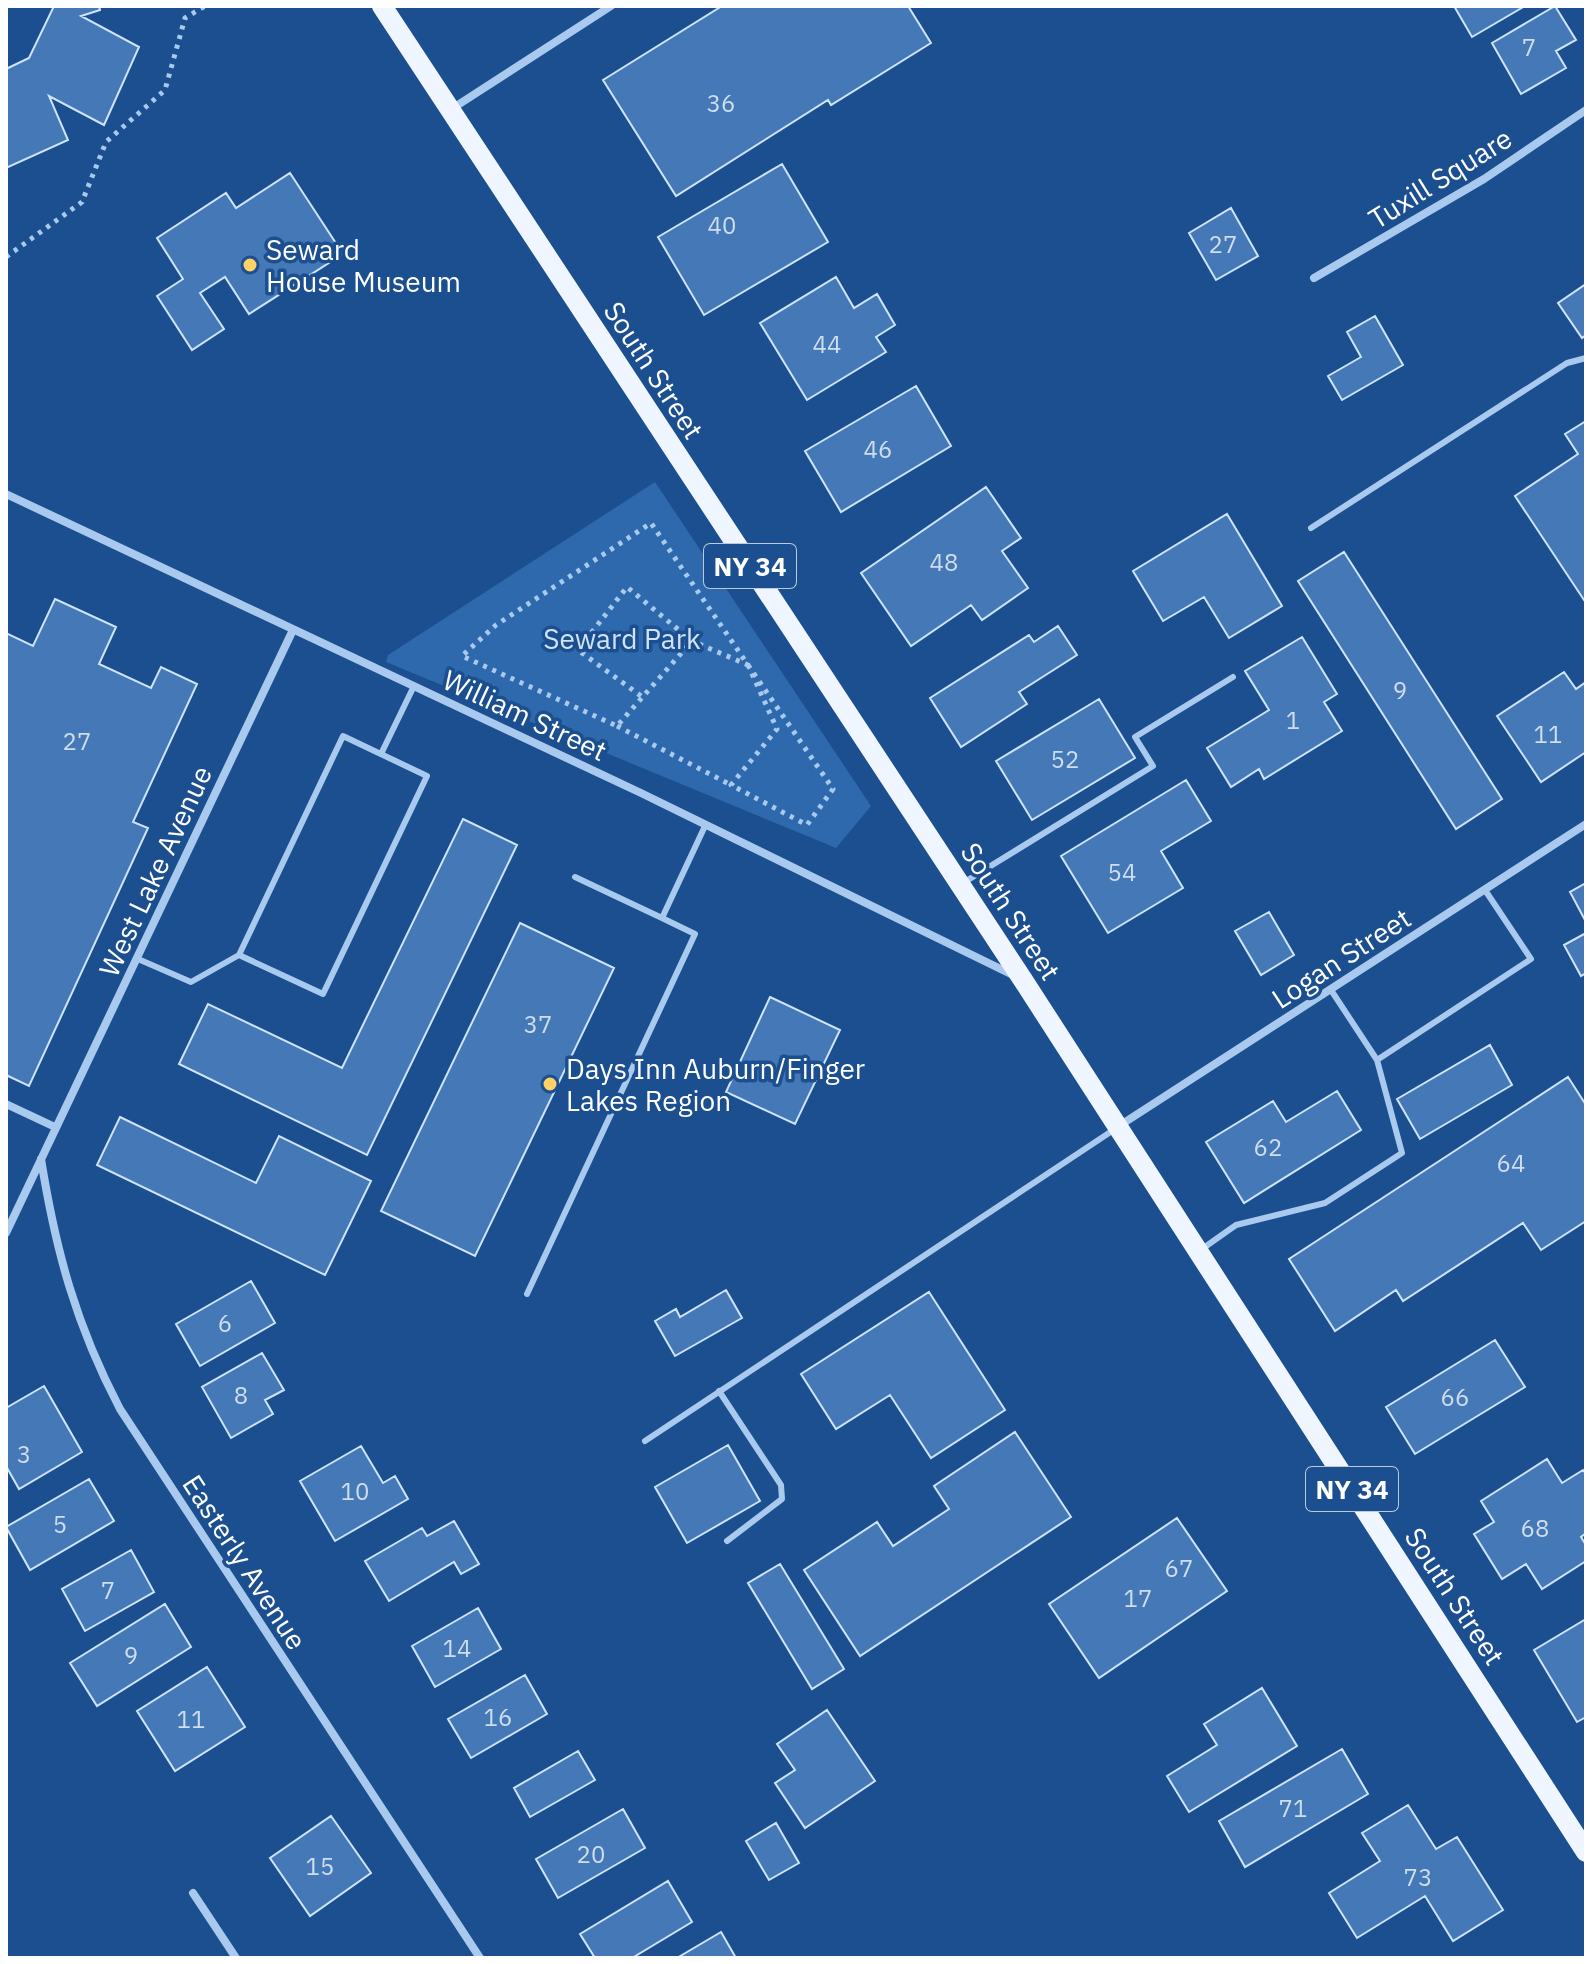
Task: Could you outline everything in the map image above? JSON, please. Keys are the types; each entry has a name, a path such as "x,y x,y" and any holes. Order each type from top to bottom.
{"main road":[{"name":"South Street","path":"382,6 1023,980 1586,1852"}],"street":[{"path":"450,110 611,6"},
{"name":"Tuxill Square","path":"1314,278 1484,179 1586,110"},
{"name":"William Street","path":"6,494 1023,980"},
{"name":"West Lake Avenue","path":"6,1233 292,632"},
{"name":"Logan Street","path":"1118,1127 1586,824"},
{"path":"6,1104 55,1127"},
{"name":"Easterly Avenue","path":"41,1159 66,1284 89,1350 120,1409 480,1958"},
{"path":"193,1893 236,1958"}],"lane":[{"path":"1311,528 1567,363 1586,358"},
{"path":"960,884 1153,766 1135,737 1233,677"},
{"path":"381,754 413,688"},
{"path":"138,959 191,982 239,955 343,736 427,776 323,994 239,955"},
{"path":"662,918 705,826"},
{"path":"527,1294 695,934 575,877"},
{"path":"1377,1060 1531,959 1485,890"},
{"path":"1199,1251 1236,1225 1325,1203 1402,1153 1377,1060 1331,990"},
{"path":"645,1441 1118,1127"},
{"path":"719,1391 781,1485 782,1499 727,1541"}],"path":[{"path":"6,257 82,202 106,142 165,90 185,18 205,6"},
{"path":"651,523 833,789 807,825 617,726 462,656 496,625 651,523"},
{"path":"641,696 578,650 627,587 692,641 748,665 777,729 731,785"},
{"path":"617,726 692,641"}],"green space":[{"name":"Seward Park","path":"655,482 871,806 836,848 386,662 388,655"}],"building":[{"path":"54,6 99,6 100,10 81,16 139,47 104,125 49,96 68,140 6,168 6,69 29,58"},
{"path":"722,6 908,6 931,43 831,105 828,100 676,196 603,80"},
{"path":"1454,6 1525,6 1472,37"},
{"path":"1555,6 1576,40 1556,51 1566,68 1521,94 1492,43"},
{"path":"782,164 828,242 704,315 658,237"},
{"name":"Seward House Museum","path":"290,173 343,254 249,314 225,277 200,293 224,329 192,350 157,296 183,279 157,238 226,193 236,208"},
{"path":"1231,208 1258,256 1216,280 1189,233"},
{"path":"836,277 854,308 877,294 895,325 876,337 886,352 807,400 760,323"},
{"path":"1586,284 1586,335 1582,338 1558,303"},
{"path":"1375,316 1403,365 1342,400 1328,376 1361,357 1347,332"},
{"path":"916,386 951,446 841,512 805,451"},
{"path":"1586,421 1586,603 1515,496 1578,454 1565,434"},
{"path":"986,487 1021,538 1002,551 1028,588 982,620 971,605 911,646 861,573"},
{"path":"1227,514 1282,606 1229,638 1204,597 1163,621 1133,571"},
{"path":"1344,552 1502,799 1456,829 1298,581"},
{"path":"55,599 116,627 99,664 151,688 161,667 197,684 133,822 148,828 29,1086 6,1075 6,633 33,646"},
{"path":"1058,626 1077,655 1019,692 1027,704 961,747 930,698 1029,635 1034,642"},
{"path":"1302,637 1337,694 1324,702 1342,731 1264,779 1259,769 1231,787 1207,748 1269,710 1245,671"},
{"path":"1564,672 1576,689 1586,682 1586,752 1541,782 1497,716"},
{"path":"1099,699 1135,758 1032,820 996,761"},
{"path":"1186,780 1211,821 1161,851 1183,888 1108,933 1061,856"},
{"path":"463,819 517,845 367,1155 179,1064 208,1004 342,1068"},
{"path":"1586,883 1586,922 1570,892"},
{"path":"1269,912 1294,955 1261,975 1235,931"},
{"path":"520,923 614,968 475,1256 381,1211"},
{"path":"1586,933 1586,973 1581,976 1564,945"},
{"path":"770,997 840,1030 795,1124 726,1092"},
{"path":"1490,1045 1512,1085 1420,1139 1397,1099"},
{"path":"1568,1077 1586,1105 1586,1221 1541,1250 1523,1223 1403,1301 1396,1290 1335,1331 1289,1259"},
{"path":"1337,1091 1361,1130 1244,1203 1206,1142 1273,1101 1286,1122"},
{"path":"120,1117 256,1183 279,1136 371,1181 325,1275 97,1165"},
{"path":"251,1281 275,1323 200,1366 176,1324"},
{"path":"726,1290 742,1318 675,1356 655,1321 676,1309 680,1317"},
{"path":"929,1292 1005,1410 931,1458 890,1395 836,1429 801,1374"},
{"path":"1495,1340 1525,1387 1415,1454 1386,1407"},
{"path":"262,1353 284,1390 265,1400 273,1414 231,1438 202,1387"},
{"path":"44,1386 82,1452 19,1489 6,1466 6,1408"},
{"path":"1015,1432 1071,1517 860,1656 804,1570 877,1522 893,1546 949,1509 934,1486"},
{"path":"728,1445 760,1501 687,1543 655,1487"},
{"path":"361,1446 383,1483 395,1476 408,1499 335,1541 300,1481"},
{"path":"1547,1459 1562,1483 1583,1470 1586,1474 1586,1533 1581,1537 1586,1545 1586,1561 1542,1589 1526,1564 1502,1579 1474,1534 1494,1522 1481,1501"},
{"path":"89,1479 114,1521 30,1570 6,1527"},
{"path":"1177,1518 1227,1591 1099,1678 1049,1604"},
{"path":"454,1521 479,1564 461,1574 454,1562 389,1601 365,1561 422,1528 427,1536"},
{"path":"131,1550 154,1592 85,1631 62,1589"},
{"path":"780,1564 844,1669 812,1689 748,1583"},
{"path":"165,1604 191,1647 97,1706 70,1663"},
{"path":"478,1608 501,1649 435,1687 412,1646"},
{"path":"1586,1619 1586,1717 1577,1722 1534,1650"},
{"path":"207,1667 245,1727 175,1771 137,1711"},
{"path":"525,1675 547,1714 471,1758 448,1719"},
{"path":"1262,1688 1297,1746 1189,1812 1167,1776 1217,1745 1204,1724"},
{"path":"827,1710 875,1781 805,1828 775,1783 795,1770 777,1744"},
{"path":"1342,1749 1368,1794 1245,1867 1219,1821"},
{"path":"578,1751 595,1780 530,1817 514,1788"},
{"path":"1408,1805 1436,1849 1457,1837 1503,1910 1453,1941 1425,1896 1357,1938 1329,1893 1380,1861 1362,1833"},
{"path":"623,1809 645,1848 558,1898 536,1859"},
{"path":"331,1816 371,1873 310,1916 270,1858"},
{"path":"776,1823 799,1863 769,1880 746,1841"},
{"path":"668,1881 692,1922 632,1958 595,1958 580,1934"},
{"path":"721,1932 736,1958 677,1958"}],"place":[{"name":"Seward House Museum","path":"250,265"},
{"name":"Days Inn Auburn/Finger Lakes Region","path":"550,1084"}]}
